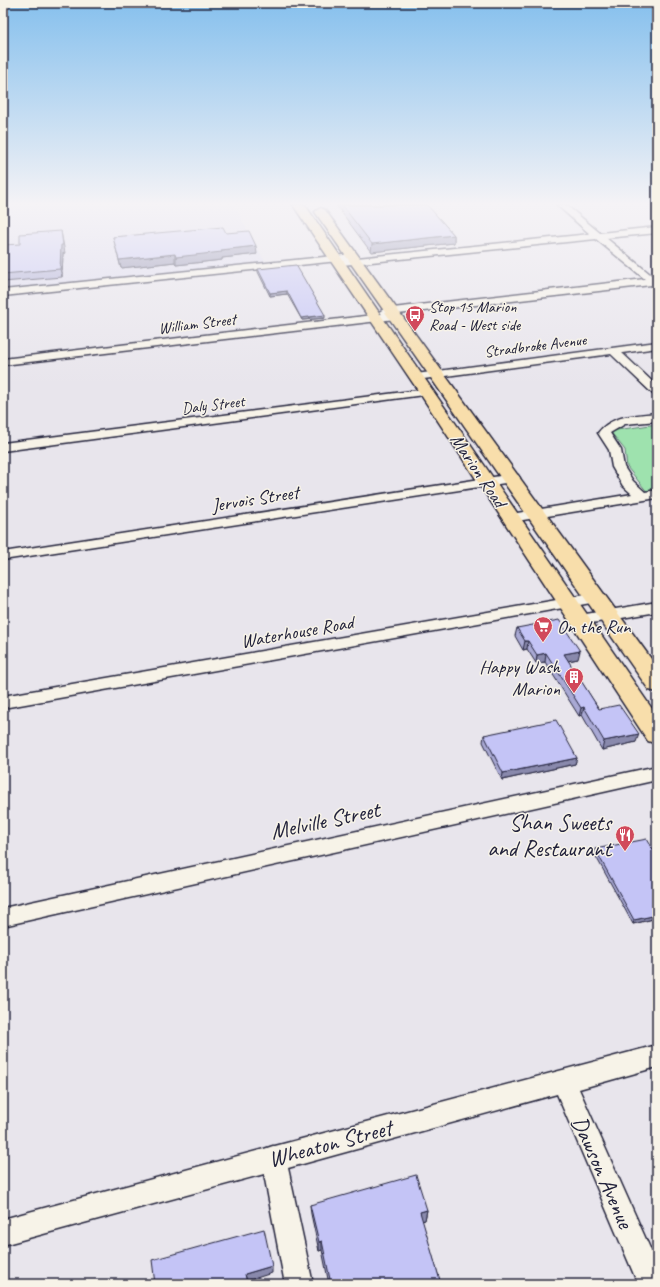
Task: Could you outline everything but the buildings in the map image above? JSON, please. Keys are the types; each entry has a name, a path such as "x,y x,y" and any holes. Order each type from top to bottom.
{"main road":[{"name":"Marion Road","path":"339,265 427,392 657,735"},
{"name":"Marion Road","path":"358,265 436,374 513,478 657,684"}],"street":[{"path":"3,293 285,265"},
{"path":"635,265 656,282"},
{"name":"William Street","path":"3,362 656,282"},
{"name":"Stradbroke Avenue","path":"416,376 657,345"},
{"path":"614,351 657,392"},
{"name":"Daly Street","path":"3,447 427,392"},
{"path":"642,496 628,483 618,467 615,450 604,433 609,426 621,422 657,417"},
{"name":"Jervois Street","path":"3,556 513,478"},
{"path":"511,518 657,494"},
{"name":"Waterhouse Road","path":"3,702 575,612 597,598"},
{"path":"575,612 608,615 657,607"},
{"name":"Melville Street","path":"3,917 657,773"},
{"name":"Wheaton Street","path":"3,1232 273,1158 564,1082 657,1056"},
{"name":"Dawson Avenue","path":"564,1082 652,1284"},
{"path":"273,1158 298,1284"}],"shaded area":[{"path":"3,265 235,265 3,289"}],"green space":[{"path":"657,424 657,492 648,493 627,467 625,450 610,431"}],"place":[{"name":"Stop 15 Marion Road - West side","path":"415,332"},
{"name":"On the Run","path":"543,643"},
{"name":"Happy Wash Marion","path":"574,694"},
{"name":"Shan Sweets and Restaurant","path":"625,852"}]}
